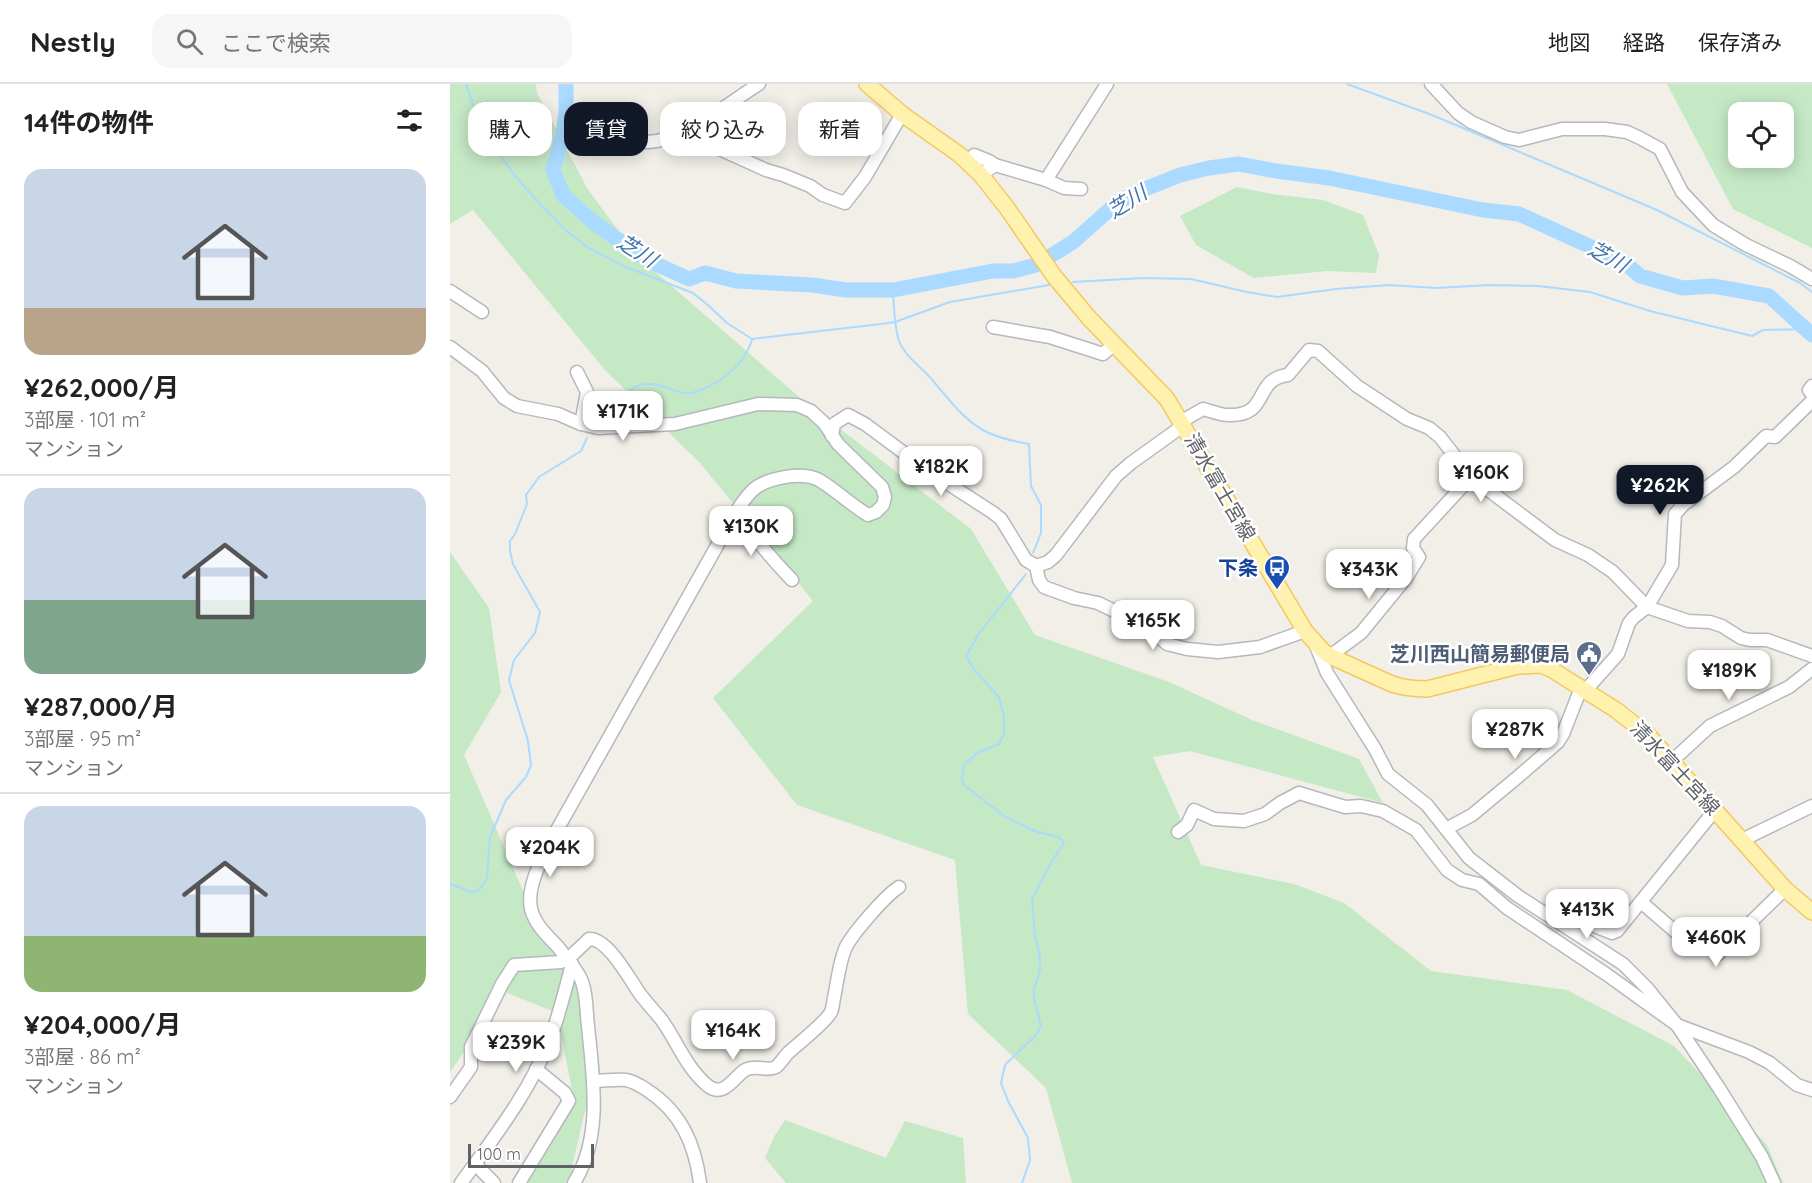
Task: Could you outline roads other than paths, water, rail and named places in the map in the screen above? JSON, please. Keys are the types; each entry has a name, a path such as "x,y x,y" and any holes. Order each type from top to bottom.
{"main road":[{"name":"清水富士宮線","path":"867,84 902,114 960,155 981,175 1054,276 1089,318 1167,399 1310,637 1330,656 1402,687 1427,689 1530,665 1541,665 1551,669 1632,721 1648,735 1785,889 1812,912"}],"street":[{"path":"731,102 759,84"},
{"path":"1046,180 1107,84"},
{"path":"1431,84 1458,113 1471,122 1505,137 1519,140 1562,129 1605,129 1627,132 1660,148 1682,192 1713,225 1812,279"},
{"path":"735,156 810,186 823,195 845,204 865,177 902,114"},
{"path":"975,155 995,165 1046,180 1064,188 1081,189"},
{"path":"981,175 995,165"},
{"path":"450,291 482,312"},
{"path":"993,327 1050,337 1103,354 1114,344"},
{"path":"450,347 482,371 504,398 517,406 558,414 581,424 598,428 675,424 758,404 797,405 811,411 824,423 838,444 882,487 885,497 883,505 876,512 868,514 818,480 807,476 794,476 762,484 752,490 736,512 544,853 531,891 530,904 533,917 570,961 581,979 585,993 594,1112 582,1169 574,1183"},
{"path":"1036,566 1048,562 1056,555 1116,476 1183,423 1203,409 1229,416 1250,412 1269,383 1277,376 1288,375 1309,350 1318,351 1357,386 1407,419 1429,428 1440,437 1471,477 1555,540 1588,555 1613,573 1647,607 1688,621 1710,622 1741,638 1767,640 1812,656"},
{"path":"577,372 586,392 581,424"},
{"path":"1812,386 1809,390 1812,394"},
{"path":"1446,830 1472,815 1558,742 1583,689 1618,654 1629,623 1647,607 1672,565 1675,514 1683,505 1734,468 1766,436 1774,437 1812,401"},
{"path":"832,436 834,424 848,415 865,424 927,470 1001,519 1026,560 1036,566 1039,580 1044,587 1074,598 1098,603 1149,628 1167,644 1187,649 1218,652 1260,647 1310,637 1327,673 1376,749 1388,774 1427,806 1469,858 1518,896 1623,964 1647,988 1677,1025 1762,1157 1774,1183"},
{"path":"1330,656 1361,633 1399,587 1419,557 1413,548 1414,539 1471,477"},
{"path":"736,512 763,549 792,580"},
{"path":"1672,760 1710,726 1788,687 1812,669"},
{"path":"1178,832 1187,825 1194,810 1214,819 1244,821 1265,814 1299,793 1345,807 1361,806 1383,811 1416,830 1447,870 1462,880 1479,884 1507,908 1677,1025 1749,1052 1770,1063 1797,1085 1812,1090"},
{"path":"1742,840 1812,806"},
{"path":"1525,900 1612,933 1617,931 1715,810"},
{"path":"461,1183 500,1131 536,1070 552,1034 570,961 589,939 602,944 611,952 661,1020 687,1062 704,1082 713,1090 719,1091 750,1068 770,1069 776,1066 831,1012 845,950 870,917 898,887"},
{"path":"1641,902 1685,940 1693,931 1719,954 1785,889"},
{"path":"450,1097 471,1067 471,1047 502,984 514,965 570,961"},
{"path":"519,1183 569,1101 565,1093 536,1070"},
{"path":"593,1081 627,1080 656,1096 670,1109 681,1122 691,1142 700,1183"},
{"path":"475,1164 494,1183"}],"waterway":[{"path":"466,84 475,112 498,153 519,181 562,227 587,247 626,267 693,293 727,323 752,339 895,322 950,302 1049,285"},
{"name":"芝川","path":"566,84 563,134 553,170 563,195 593,222 647,260 689,279 705,273 736,281 812,285 846,290 893,290 993,271 1013,271 1036,265 1073,242 1118,202 1140,191 1180,175 1239,164 1329,178 1483,210 1519,214 1624,262 1640,276 1683,288 1713,286 1769,296 1812,335"},
{"path":"1347,84 1432,115 1657,210 1800,283 1812,292"},
{"path":"1073,282 1144,278 1191,279 1277,297 1389,285 1437,288 1489,285 1538,286 1590,292 1650,311 1752,336 1763,330 1805,329"},
{"path":"893,290 897,335 907,354 954,406 979,428 993,435 1029,444 1031,486 1041,505 1041,533 1033,553"},
{"path":"600,421 623,396 637,386 650,384 680,392 694,393 713,384 734,369 749,349 752,340"},
{"path":"450,884 472,892 484,884 487,877 490,837 506,800 526,777 531,765 528,741 509,680 514,660 535,633 540,612 513,564 510,541 527,504 526,495 539,477 581,451 587,438"},
{"path":"1022,1183 1030,1160 1028,1138 1001,1083 1005,1065 1037,1034 1041,1026 1034,998 1034,989 1040,970 1040,957 1035,936 1032,899 1064,843 1059,837 1037,832 1004,816 964,785 962,779 964,765 977,753 999,744 1004,733 1004,717 999,697 975,671 966,656 978,635 1026,574"}],"place":[{"name":"下条","path":"1277,591"},
{"name":"芝川西山簡易郵便局","path":"1589,677"}]}
